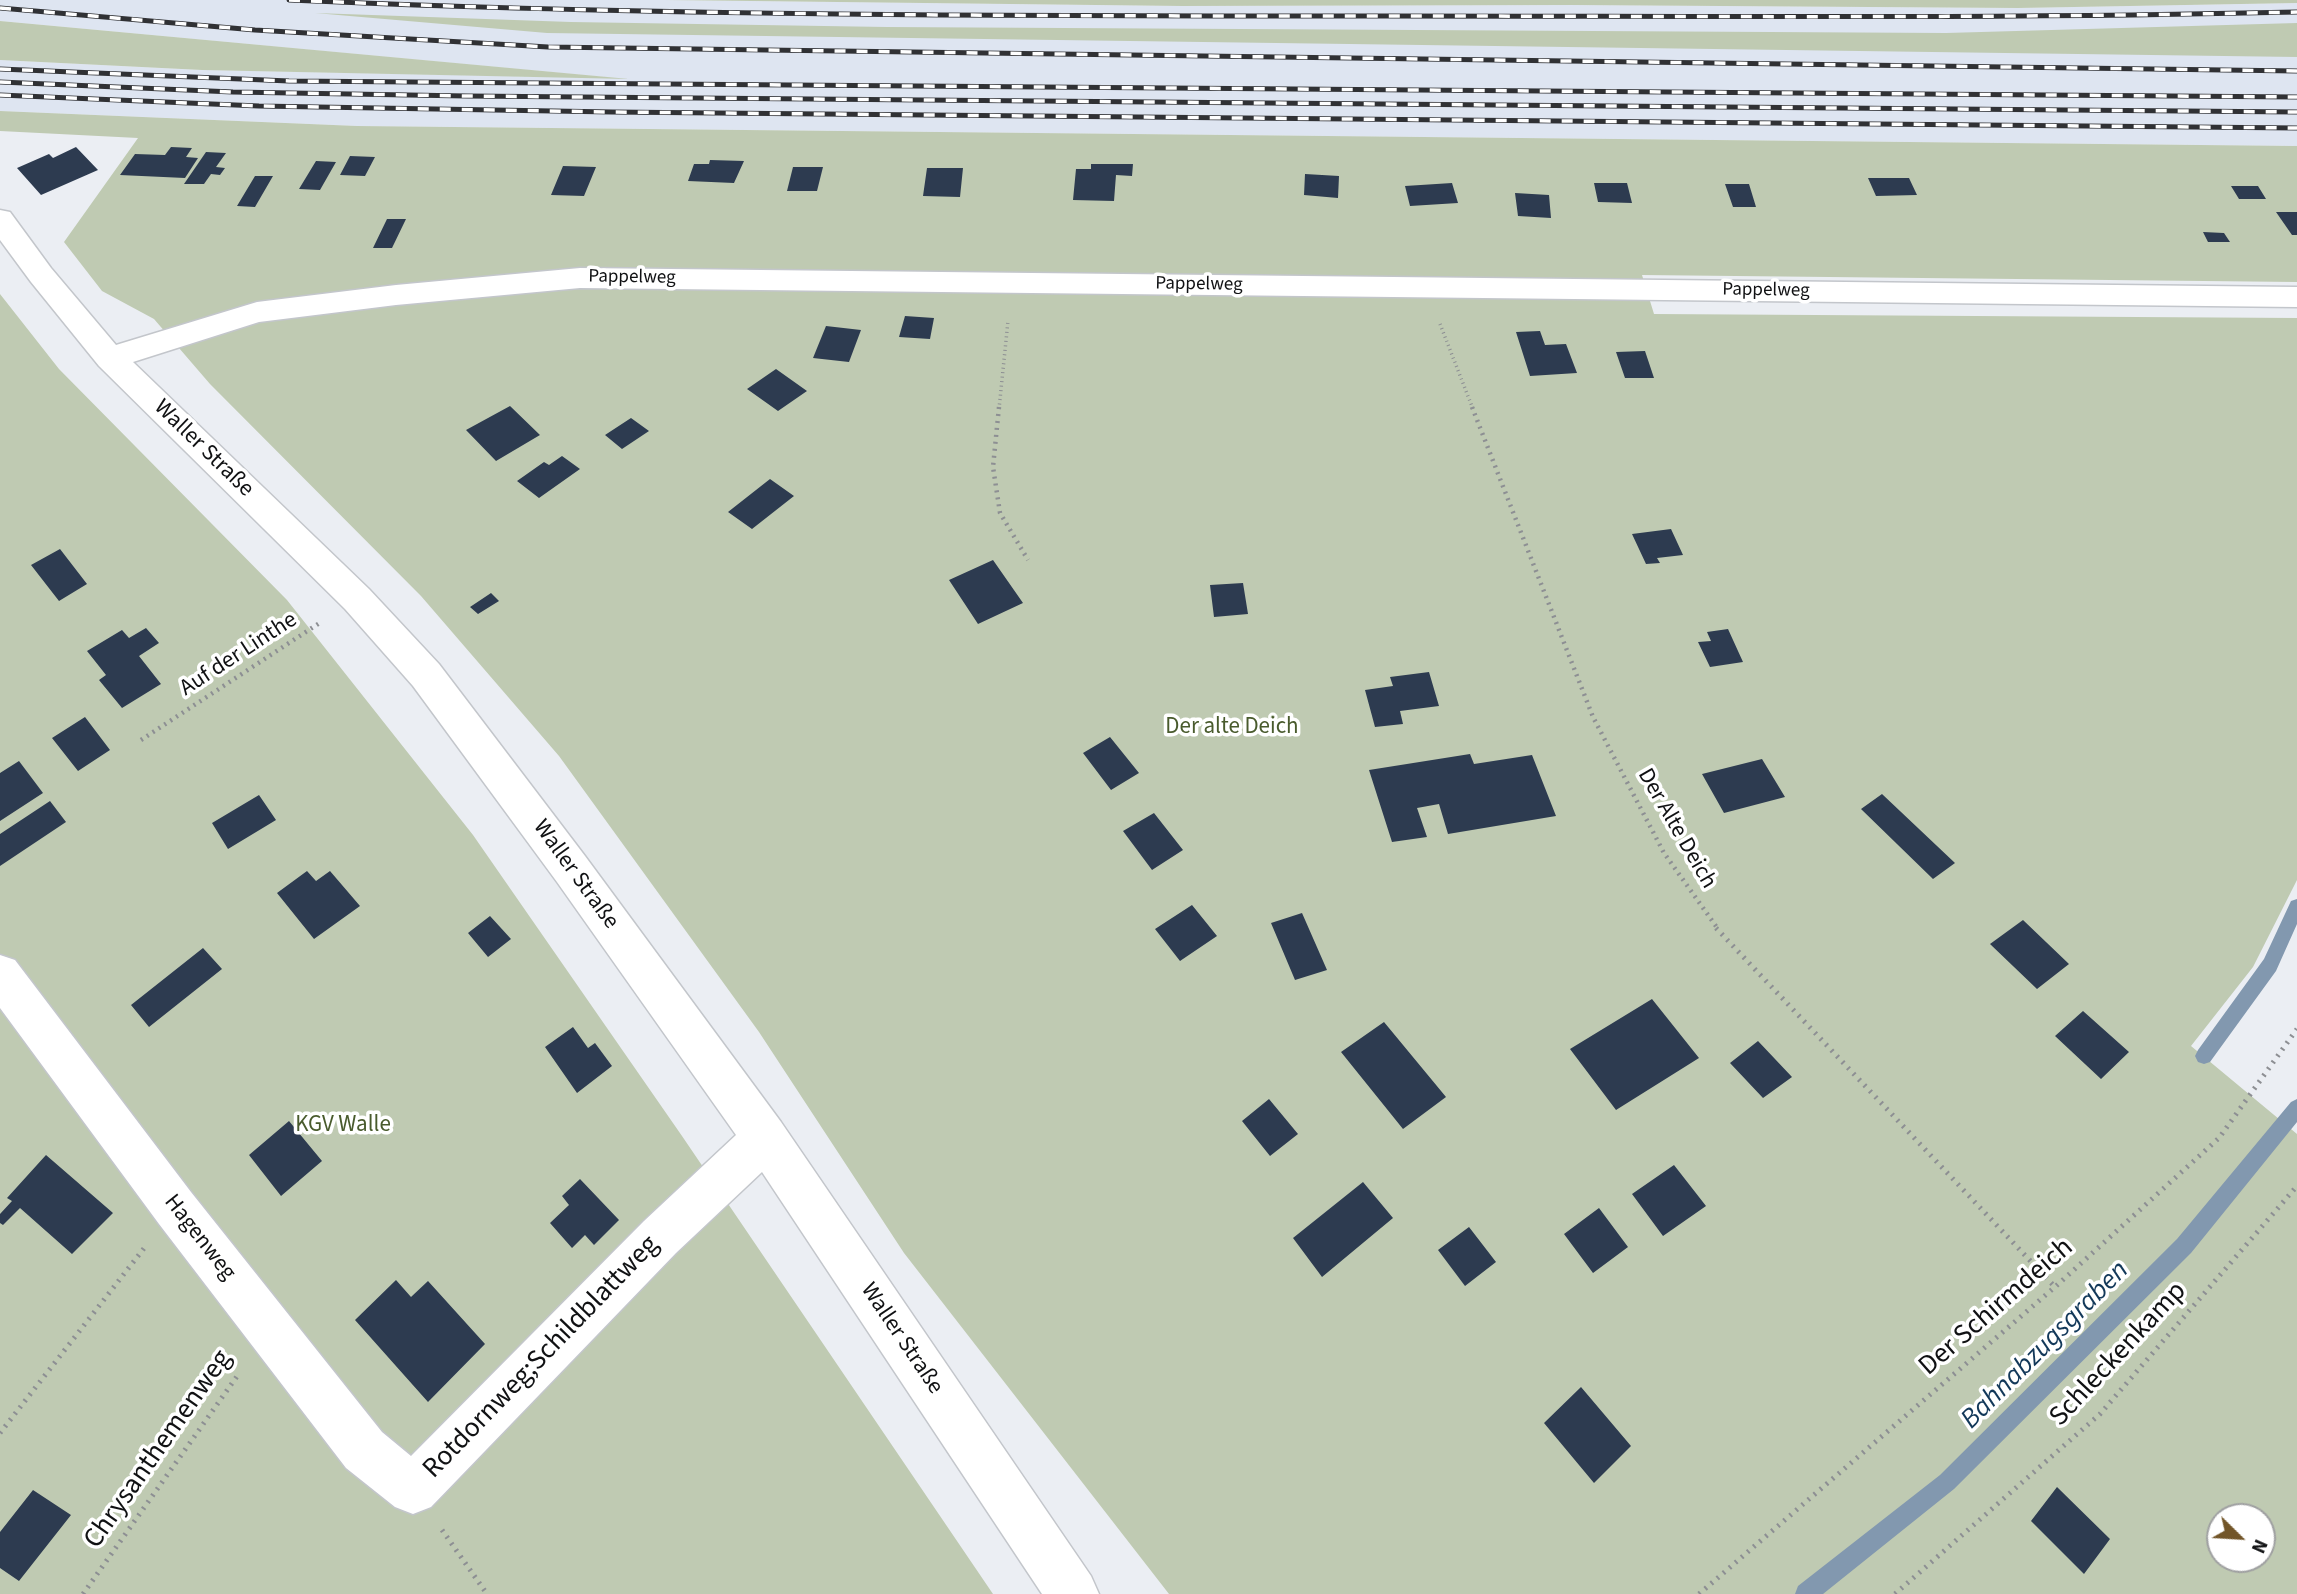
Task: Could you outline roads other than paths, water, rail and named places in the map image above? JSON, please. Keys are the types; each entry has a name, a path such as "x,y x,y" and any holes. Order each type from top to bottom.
{"street":[{"name":"Waller Straße","path":"0,219 41,275 110,358 357,599 426,675 571,869 765,1138 1073,1594"},
{"name":"Pappelweg","path":"110,358 257,313 396,295 580,278 2297,297"},
{"name":"Hagenweg","path":"0,974 176,1208 364,1450 413,1489"},
{"name":"Rotdornweg;Schildblattweg","path":"413,1489 660,1237 765,1138"}],"waterway":[{"path":"2204,1056 2270,965 2297,906"},
{"name":"Bahnabzugsgraben","path":"1806,1594 1947,1482 2184,1246 2297,1108"}],"railway":[{"path":"289,0 564,9 976,15 1843,17 2297,12"},
{"path":"0,8 255,30 548,47 2297,71"},
{"path":"0,69 289,81 2297,97"},
{"path":"0,82 233,92 467,96 2297,112"},
{"path":"0,95 259,106 612,112 2297,128"}],"park label":[{"name":"Der alte Deich","path":"1232,728"},
{"name":"KGV Walle","path":"343,1126"}]}
